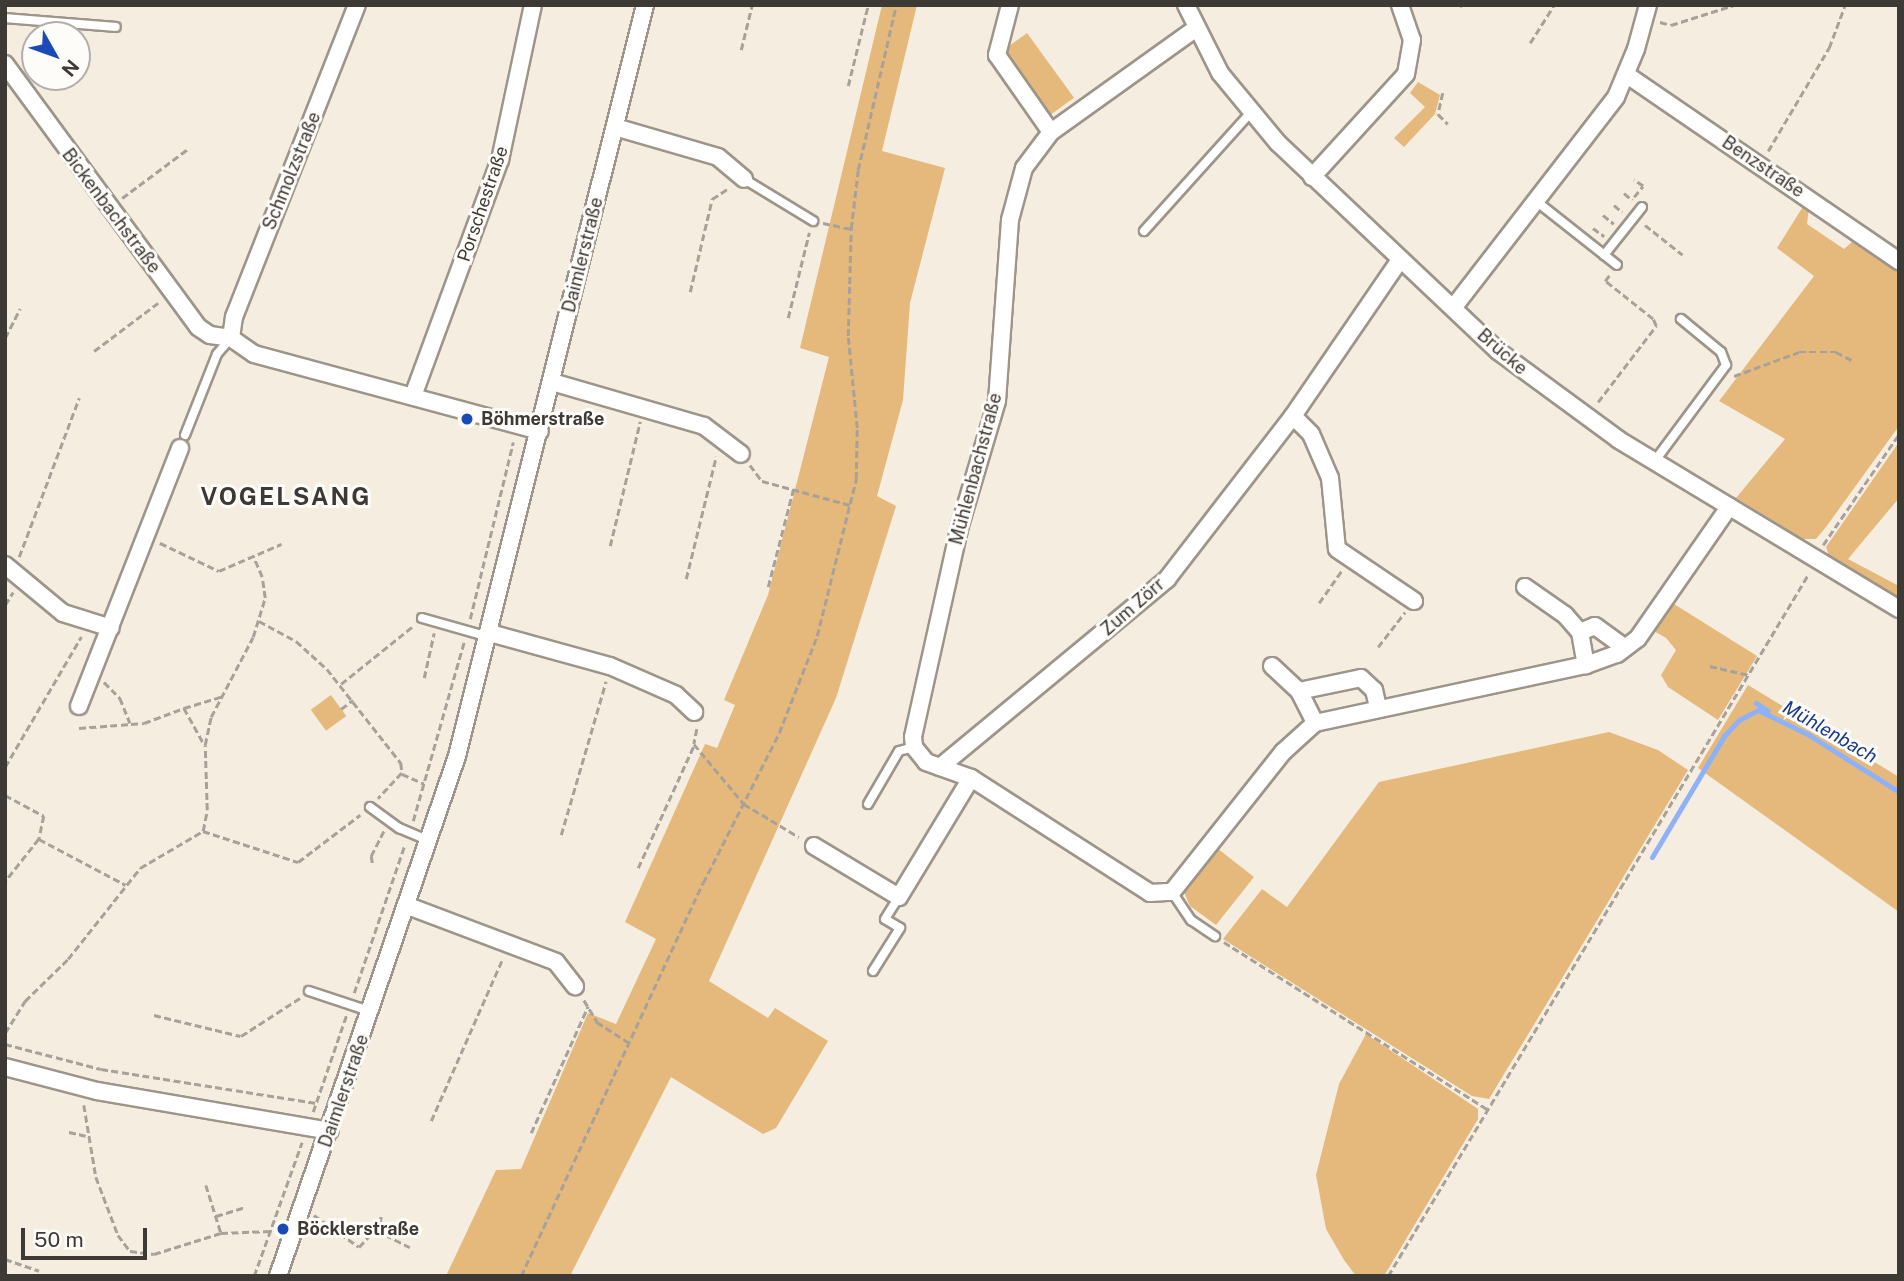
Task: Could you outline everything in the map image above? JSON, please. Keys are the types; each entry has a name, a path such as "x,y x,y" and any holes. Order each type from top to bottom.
{"street":[{"name":"Schmolzstraße","path":"231,338 234,317 358,5"},
{"name":"Porschestraße","path":"413,396 500,160 533,5"},
{"name":"Daimlerstraße","path":"278,1276 408,906 490,635 645,5"},
{"path":"1010,5 997,55 1051,131"},
{"name":"Brücke","path":"1186,5 1195,29 1220,73 1251,112 1312,177 1507,359 1586,417 1654,461 1899,609"},
{"path":"1312,177 1406,74 1412,40 1400,5"},
{"path":"1453,309 1616,97 1627,75 1646,12"},
{"name":"Mühlenbachstraße","path":"914,747 960,524 997,401 1016,191 1024,169 1051,131 1195,29"},
{"name":"Bickenbachstraße","path":"5,64 108,208 204,332 231,338"},
{"name":"Benzstraße","path":"1627,75 1899,261"},
{"path":"615,127 694,147 718,157 744,179"},
{"name":"Zum Zörr","path":"940,767 1167,579 1293,416 1400,260"},
{"path":"231,338 254,354 540,431"},
{"path":"552,382 644,406 722,435 741,454"},
{"path":"1293,416 1311,434 1330,478 1336,500 1333,539 1349,560 1413,601"},
{"path":"79,706 183,441"},
{"path":"914,747 926,762 971,778 1134,884 1150,892 1172,892 1283,752 1315,723 1378,707 1586,665 1625,648 1638,638 1729,507"},
{"path":"9,569 54,608 90,623 111,628"},
{"path":"1525,587 1565,615 1580,632 1586,665"},
{"path":"1580,632 1595,626 1625,648"},
{"path":"490,635 610,666 677,695 694,712"},
{"path":"1272,666 1299,691 1315,723"},
{"path":"1299,691 1361,678 1374,690 1378,707"},
{"path":"814,846 899,897 971,778"},
{"path":"408,906 556,962 575,985"},
{"path":"5,1067 83,1088 330,1131"}],"lane":[{"path":"5,19 116,27"},
{"path":"1144,231 1251,112"},
{"path":"744,179 813,221"},
{"path":"1536,201 1617,265"},
{"path":"1604,255 1642,207"},
{"path":"1654,461 1727,365 1724,355 1681,319"},
{"path":"183,441 217,354 231,338"},
{"path":"422,618 490,635"},
{"path":"868,804 899,751 914,747"},
{"path":"370,807 409,833 429,841"},
{"path":"1172,892 1191,920 1215,936"},
{"path":"873,971 900,928 886,919 899,897"},
{"path":"309,991 372,1012"}],"path":[{"path":"741,50 752,5"},
{"path":"848,86 868,5"},
{"path":"521,1276 703,884 801,683 850,505 858,454 848,336 851,229 860,159 896,5"},
{"path":"1530,43 1554,5"},
{"path":"1646,12 1671,25 1734,5"},
{"path":"1760,164 1824,57 1845,5"},
{"path":"1715,6 1717,11"},
{"path":"1443,93 1438,114 1448,124"},
{"path":"108,208 189,148"},
{"path":"690,292 712,199 744,179"},
{"path":"1632,200 1643,186 1634,180"},
{"path":"1624,193 1642,207"},
{"path":"1634,216 1683,255"},
{"path":"788,318 813,221 851,229"},
{"path":"1586,417 1656,328 1653,319 1605,281 1617,265"},
{"path":"93,351 172,292"},
{"path":"5,338 20,309"},
{"path":"1722,375 1755,370 1799,352 1836,352 1854,361"},
{"path":"9,569 79,398"},
{"path":"610,546 644,406"},
{"path":"254,1276 425,784 467,631 517,425"},
{"path":"1388,1276 1749,675 1816,561 1828,533 1899,434"},
{"path":"686,579 722,435"},
{"path":"752,469 762,481 850,505"},
{"path":"768,587 793,490"},
{"path":"156,540 215,571 281,544"},
{"path":"203,831 207,810 205,745 221,697 260,621 265,586 253,556"},
{"path":"1319,603 1349,560"},
{"path":"1378,647 1413,601"},
{"path":"341,684 422,618"},
{"path":"260,621 296,641 341,684 396,756 402,773 425,784"},
{"path":"5,767 90,623"},
{"path":"424,678 421,672 437,623"},
{"path":"561,835 610,666"},
{"path":"1710,666 1749,675"},
{"path":"93,674 120,698 131,724"},
{"path":"79,728 157,720 184,708 221,697"},
{"path":"341,709 352,700"},
{"path":"184,708 205,745"},
{"path":"638,868 698,735"},
{"path":"694,744 744,804 814,846"},
{"path":"5,1033 34,989 68,959 148,861 203,831 298,862 370,807 402,773"},
{"path":"5,795 44,816 38,839 5,882"},
{"path":"372,863 370,856 389,821"},
{"path":"38,839 126,885"},
{"path":"1215,936 1489,1110"},
{"path":"430,1121 510,943"},
{"path":"575,985 597,1022 631,1044"},
{"path":"153,1015 241,1036 309,991"},
{"path":"531,1133 587,1006"},
{"path":"5,1044 101,1069 316,1103"},
{"path":"83,1088 86,1136 105,1204 130,1251 154,1254 221,1233 271,1231"},
{"path":"69,1132 86,1136"},
{"path":"206,1185 221,1233"},
{"path":"216,1216 245,1207"},
{"path":"303,1207 356,1245 365,1245 376,1230 381,1214"},
{"path":"376,1230 410,1247"},
{"path":"5,1259 39,1271"}],"shaded area":[{"path":"882,5 917,5 882,151 945,168 910,303 903,400 877,496 896,506 836,698 709,981 768,1018 775,1008 828,1041 776,1128 763,1134 671,1077 570,1276 446,1276 496,1170 521,1169 588,1013 616,1024 656,939 625,922 705,744 717,748 735,705 724,700 768,595 829,357 800,348"},
{"path":"1027,33 1074,98 1048,117 1001,52"},
{"path":"1418,82 1440,95 1435,114 1404,147 1394,138 1425,107 1410,93"},
{"path":"1804,205 1809,208 1807,224 1844,249 1853,241 1899,271 1899,426 1816,539 1803,539 1736,498 1785,439 1719,401 1814,276 1777,248"},
{"path":"1899,442 1899,498 1848,559 1899,586 1899,602 1830,559 1826,547"},
{"path":"1666,599 1757,656 1718,720 1668,687 1661,675 1676,650 1666,638 1647,627"},
{"path":"1748,685 1899,777 1899,912 1698,768"},
{"path":"331,695 346,716 326,731 311,710"},
{"path":"1609,732 1658,750 1688,770 1489,1099 1472,1096 1223,939 1262,889 1287,907 1379,782"},
{"path":"1217,848 1254,877 1216,925 1190,906 1183,890"},
{"path":"1366,1034 1478,1109 1478,1119 1384,1276 1356,1276 1344,1260 1326,1229 1316,1175 1339,1084"}],"waterway":[{"path":"1756,703 1768,711"},
{"name":"Mühlenbach","path":"1652,857 1724,736 1739,720 1758,710 1809,735 1899,792"}],"place":[{"name":"Böhmerstraße","path":"467,419"},
{"name":"Böcklerstraße","path":"283,1229"}],"district":[{"name":"VOGELSANG","path":"286,497"}]}
